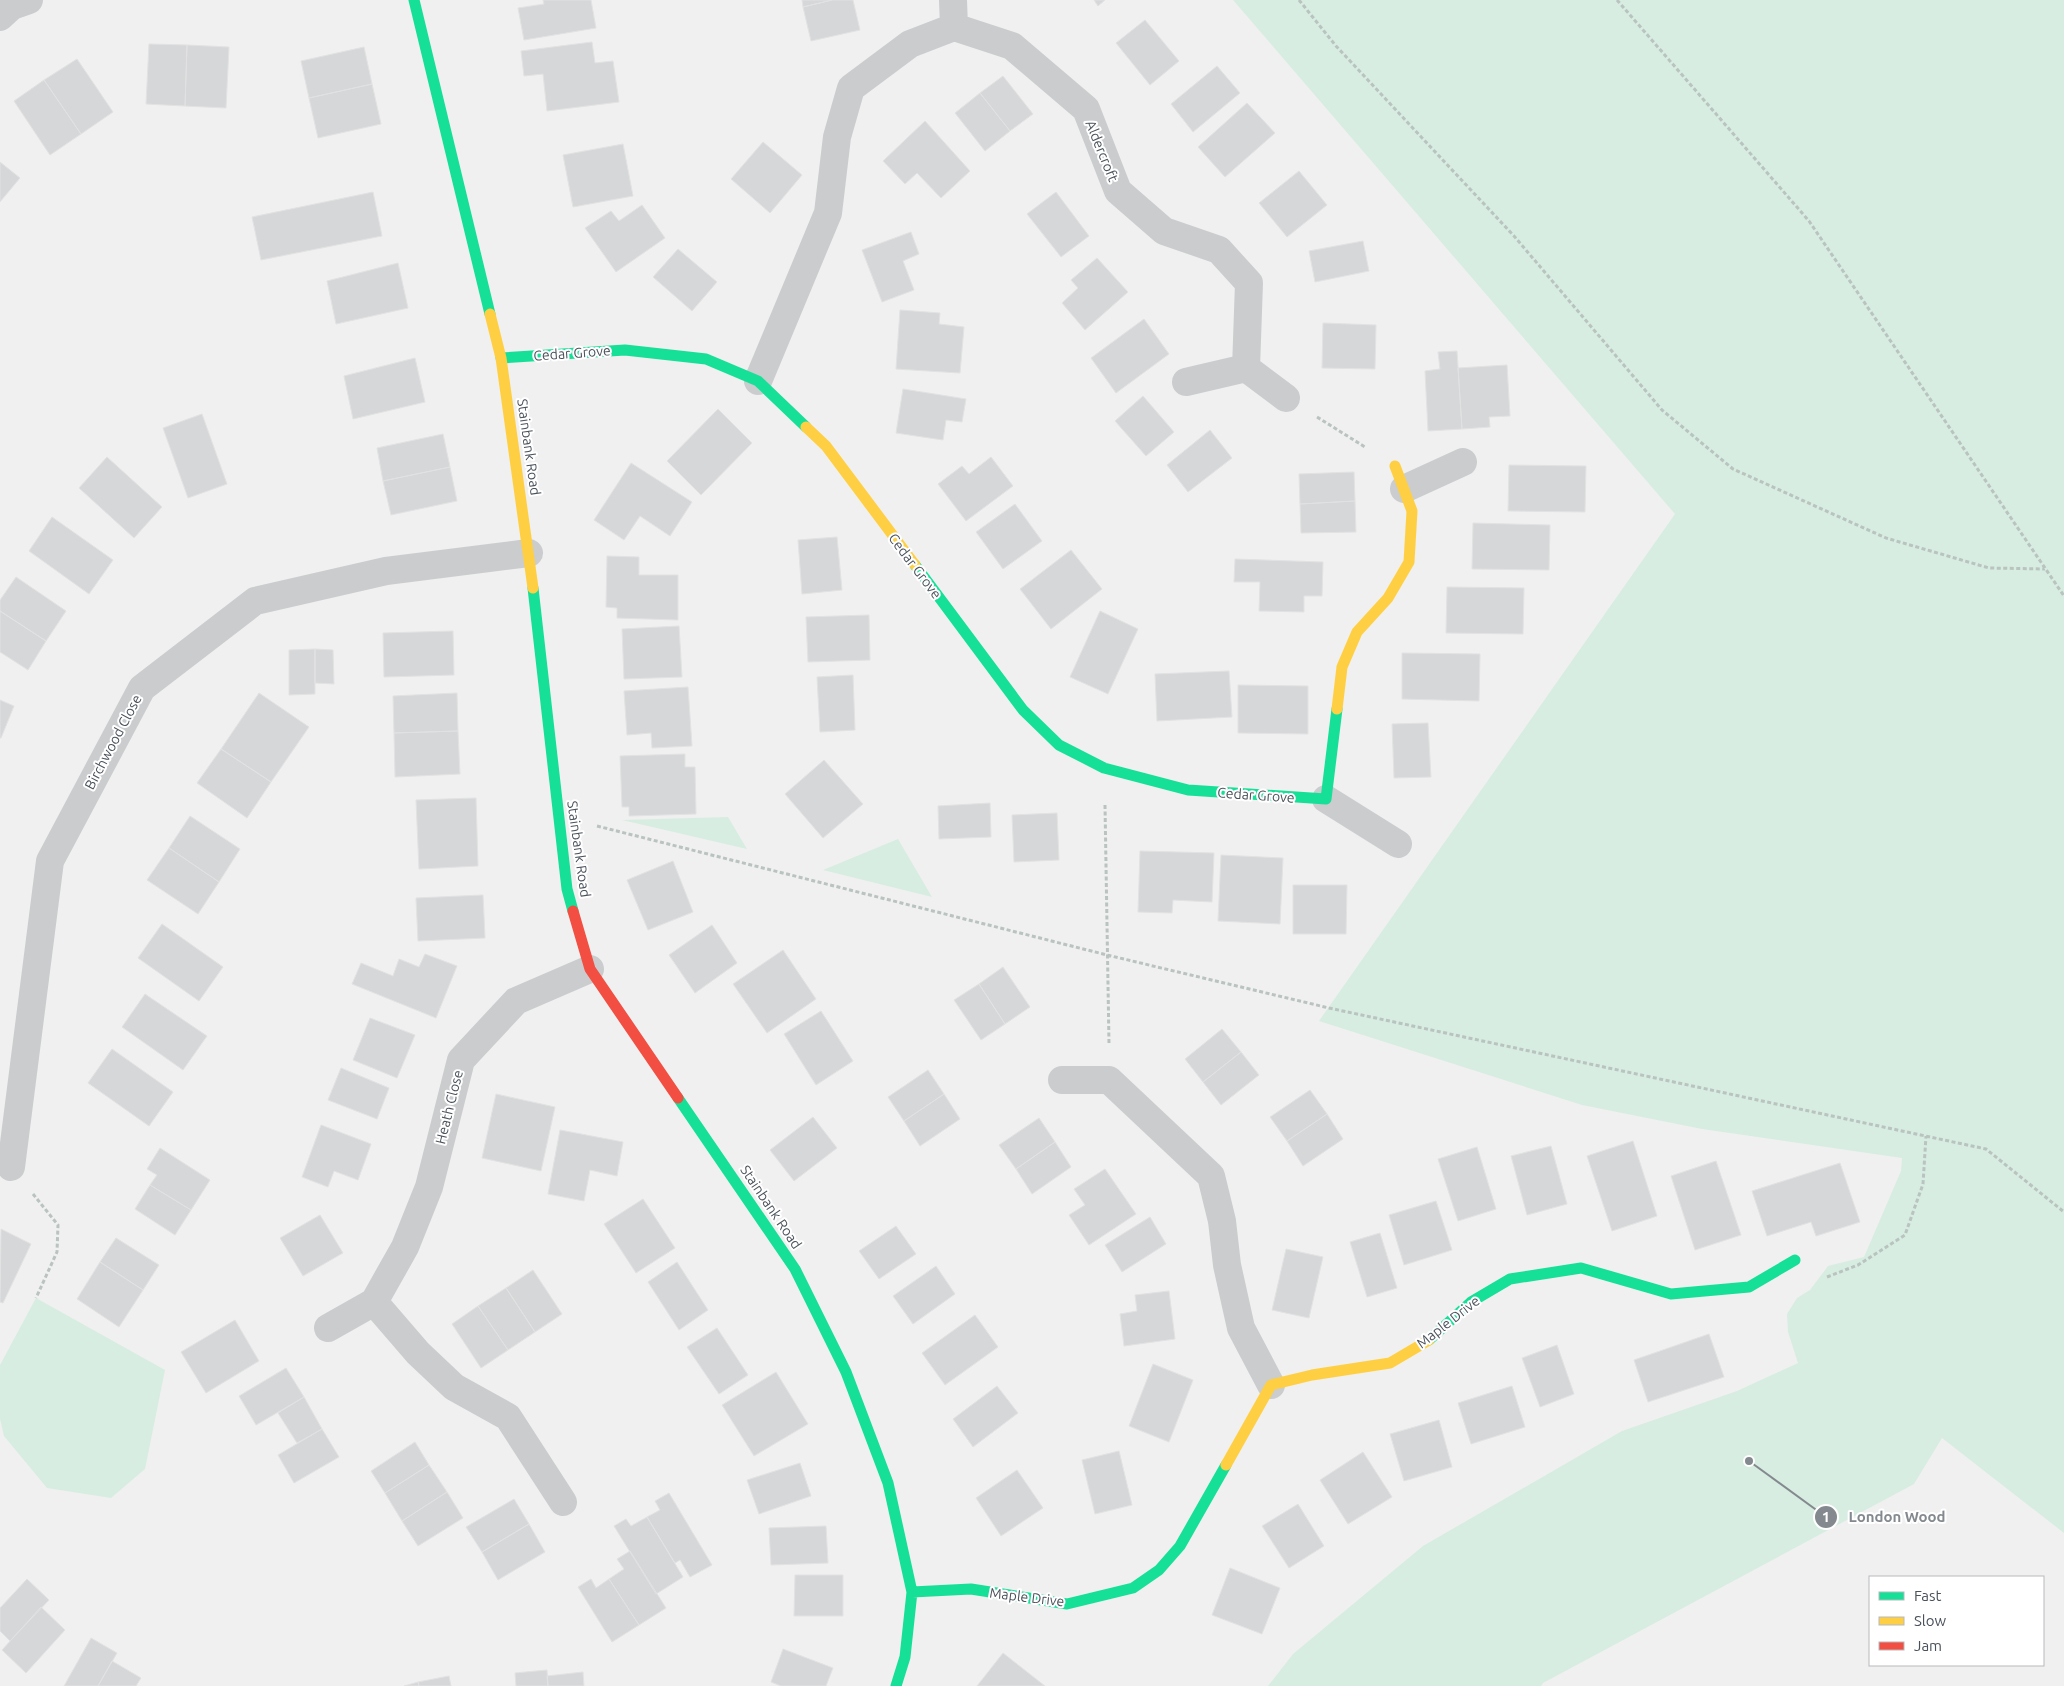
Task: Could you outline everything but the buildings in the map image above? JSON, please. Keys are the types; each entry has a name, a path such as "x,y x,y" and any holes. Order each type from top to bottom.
{"street":[{"path":"0,17 12,6 28,0"},
{"name":"Stainbank Road","path":"414,0 501,358 529,554 566,889 590,969 795,1269 846,1372 888,1482 912,1592 905,1657 896,1686"},
{"path":"758,382 828,213 837,136 851,88 910,44 954,27 953,0"},
{"name":"Aldercroft","path":"954,27 1012,46 1086,109 1118,191 1164,230 1219,250 1249,283 1246,368"},
{"name":"Cedar Grove","path":"501,358 625,350 706,359 758,382 826,446 1023,710 1060,745 1104,768 1188,790 1326,800 1398,844"},
{"path":"1186,382 1246,368 1286,398"},
{"path":"1326,800 1342,667 1357,632 1388,598 1409,562 1412,511 1399,478 1464,462"},
{"name":"Birchwood Close","path":"11,1167 9,1116 50,861 142,688 255,601 386,571 529,554"},
{"name":"Heath Close","path":"374,1302 405,1247 428,1187 461,1060 516,1001 590,969"},
{"path":"1062,1080 1109,1080 1211,1176 1222,1221 1227,1265 1240,1328 1271,1385"},
{"name":"Maple Drive","path":"912,1592 971,1589 1067,1604 1133,1588 1159,1570 1180,1546 1271,1385 1312,1375 1390,1363 1425,1344 1471,1302 1510,1279 1581,1268 1671,1294 1749,1287 1794,1260"},
{"path":"328,1328 374,1302 418,1353 454,1387 508,1417 563,1502"}],"path":[{"path":"1299,0 1336,46 1514,236 1662,410 1734,469 1886,538 1989,568 2044,569"},
{"path":"1617,0 1808,220 2064,596"},
{"path":"1286,398 1399,478"},
{"path":"1104,768 1109,1080"},
{"path":"558,814 574,820 1107,955 1328,1008 1986,1149 2064,1212"},
{"path":"1794,1260 1814,1282 1858,1265 1905,1235 1923,1184 1926,1136"},
{"path":"11,1167 58,1225 57,1252 36,1298"}],"green space":[{"path":"1233,0 2064,0 2064,1533 1942,1438 1914,1484 1543,1683 1541,1686 1268,1686 1293,1654 1423,1546 1622,1431 1737,1391 1798,1363 1788,1332 1787,1314 1797,1298 1810,1290 1828,1266 1864,1257 1901,1171 1902,1158 1702,1129 1582,1105 1319,1021 1675,514"},
{"path":"728,817 747,849 622,820"},
{"path":"898,839 932,897 823,870"},
{"path":"36,1298 165,1370 145,1469 111,1498 47,1488 4,1436 0,1419 0,1365"}],"traffic: fast":[{"path":"414,0 490,314"},
{"path":"501,358 625,350 706,359 758,381 806,427"},
{"path":"915,565 1023,710 1059,745 1104,768 1188,790 1326,799 1337,709"},
{"path":"533,588 567,889 573,911"},
{"path":"678,1098 795,1269 846,1372 888,1483 912,1592 905,1657 896,1686"},
{"path":"1429,1340 1471,1302 1510,1279 1581,1268 1671,1294 1749,1287 1795,1260"},
{"path":"912,1592 971,1589 1067,1604 1133,1588 1159,1570 1180,1546 1226,1465"}],"traffic: slow":[{"path":"490,314 501,358 533,588"},
{"path":"806,427 826,446 915,565"},
{"path":"1337,709 1342,667 1357,632 1388,598 1409,562 1412,511 1395,466"},
{"path":"1226,1465 1271,1385 1312,1375 1390,1363 1429,1340"}],"traffic: jam":[{"path":"573,911 590,969 678,1098"}],"place":[{"name":"London Wood","path":"1749,1461"}]}
